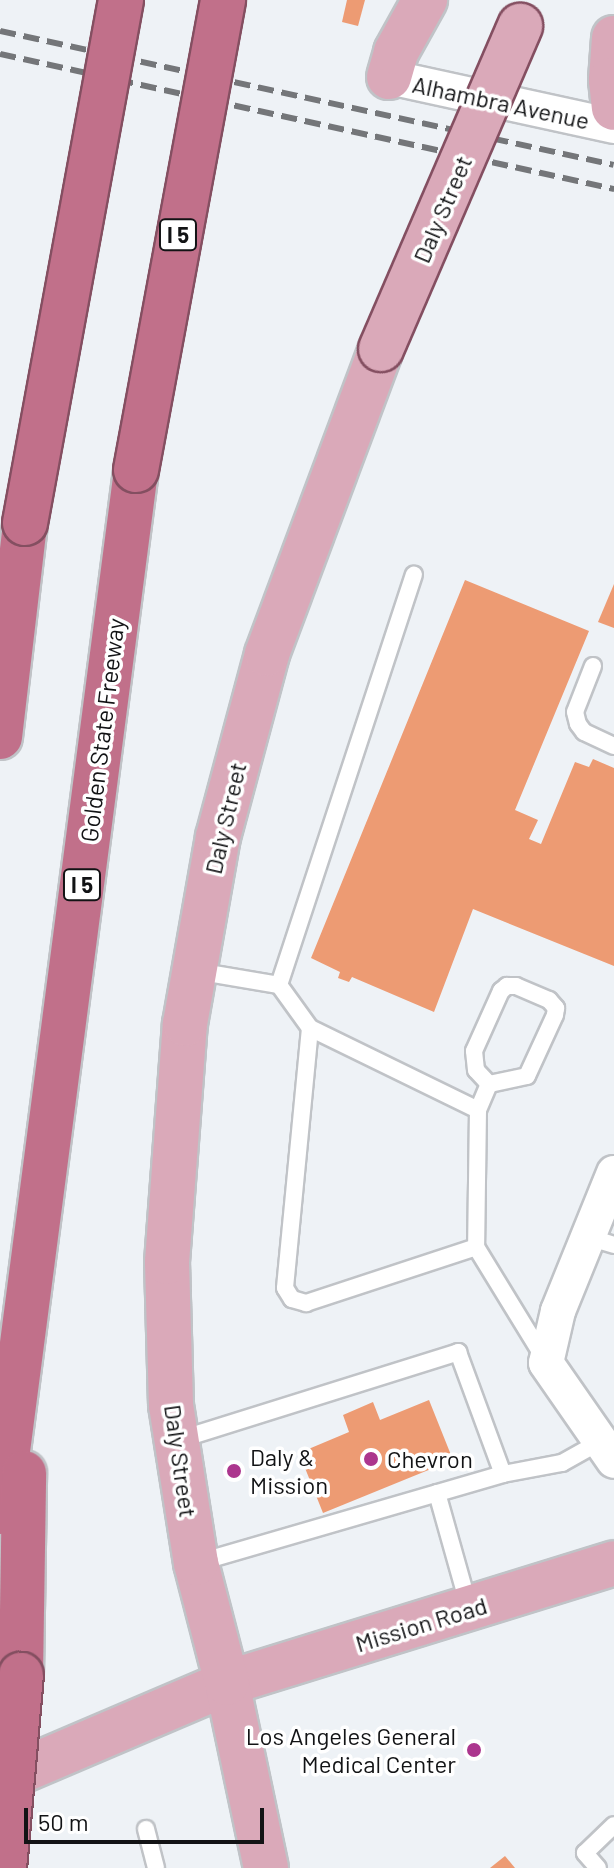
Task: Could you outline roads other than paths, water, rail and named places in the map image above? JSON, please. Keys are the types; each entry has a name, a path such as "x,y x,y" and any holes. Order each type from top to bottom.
{"highway":[{"path":"1,728 25,523 121,0"},
{"name":"Golden State Freeway","path":"0,1512 136,470 223,0"},
{"path":"0,569 25,523"},
{"path":"4,1868 21,1675 27,1300"}],"main road":[{"path":"389,77 396,52 425,0"},
{"name":"Daly Street","path":"266,1868 227,1683 196,1563 171,1405 167,1262 185,1024 218,837 267,654 381,349 526,13"},
{"path":"614,38 611,80 614,108"},
{"name":"Mission Road","path":"0,1780 227,1683 614,1563"}],"street":[{"name":"Alhambra Avenue","path":"389,77 614,126"},
{"path":"607,1451 546,1363 558,1311 601,1241 614,1173"}],"lane":[{"path":"279,985 414,575"},
{"path":"593,666 575,712 578,724 584,732 614,746"},
{"path":"194,971 279,985 310,1028 478,1110"},
{"path":"516,986 549,1000 556,1008 555,1015 527,1076 489,1084 476,1070 474,1051 501,991 516,986"},
{"path":"310,1028 285,1288 292,1299 306,1303 476,1247"},
{"path":"489,1084 478,1110 476,1247 546,1363"},
{"path":"177,1440 458,1352 503,1474"},
{"path":"196,1563 503,1474 607,1451"},
{"path":"437,1493 470,1610"},
{"path":"598,1868 585,1853 614,1825"},
{"path":"146,1829 156,1868"}],"railway":[{"path":"0,31 614,165"},
{"path":"0,54 614,189"}],"place":[{"name":"Chevron","path":"371,1459"},
{"name":"Daly & Mission","path":"234,1471"},
{"name":"Los Angeles General Medical Center","path":"474,1750"}]}
